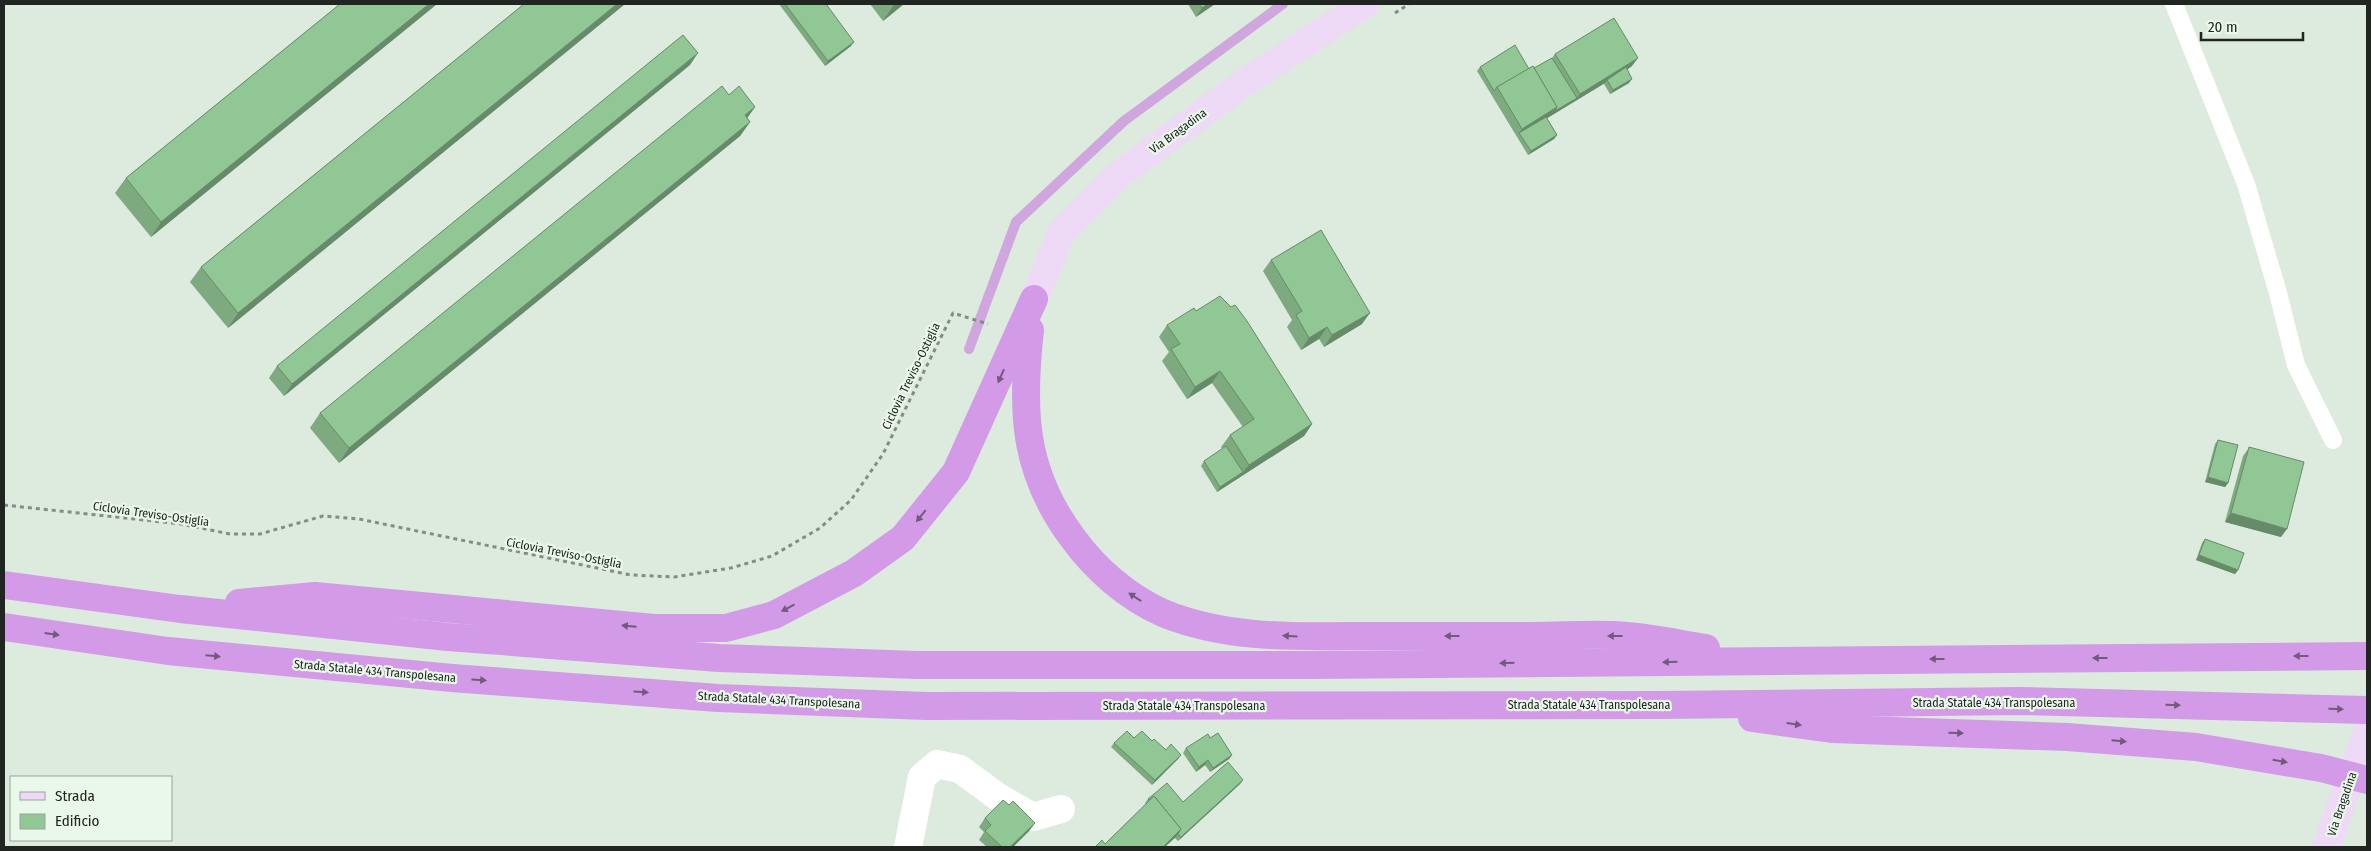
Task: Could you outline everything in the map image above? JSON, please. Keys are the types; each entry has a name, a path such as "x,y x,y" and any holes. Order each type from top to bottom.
{"highway":[{"path":"180,609 316,596 654,628 726,628 774,615 854,573 903,538 956,472 1034,299"},
{"path":"1034,299 1025,373 1027,436 1038,479 1057,518 1084,553 1114,582 1139,600 1164,613 1224,631 1292,637 1626,636 1784,660"},
{"path":"4,585 180,609 448,637 709,658 898,664 1311,665 2367,656"},
{"name":"Strada Statale 434 Transpolesana","path":"4,627 177,652 452,678 718,698 926,706 1659,705 2020,701 2367,710"},
{"path":"1659,705 1832,729 2068,736 2196,747 2321,768 2367,780"}],"main road":[{"name":"Via Bragadina","path":"1034,299 1062,232 1120,174 1242,84 1365,4"},
{"name":"Via Bragadina","path":"2326,847 2367,732"}],"street":[{"path":"908,847 922,777 937,764 960,769 998,797 1033,817 1061,809"}],"lane":[{"path":"2174,4 2246,184 2278,294 2296,365 2333,440"}],"path":[{"name":"Ciclovia Treviso-Ostiglia","path":"4,505 181,524 230,534 260,534 322,516 359,519 631,575 674,577 731,568 772,556 820,528 851,500 883,454 953,313 993,326"}],"building":[{"path":"340,4 429,4 161,222 126,178"},
{"path":"524,4 617,4 238,313 201,267"},
{"path":"785,4 826,4 854,42 828,61"},
{"path":"1199,4 1208,4 1202,8"},
{"path":"1614,18 1638,58 1580,94 1555,54"},
{"path":"683,35 698,53 292,384 277,366"},
{"path":"1515,45 1529,69 1497,87 1494,91 1480,67"},
{"path":"1552,58 1577,98 1555,111 1557,107 1534,68"},
{"path":"1533,66 1557,107 1522,129 1497,87"},
{"path":"1626,67 1632,79 1613,90 1607,80"},
{"path":"722,86 729,95 739,86 755,107 745,115 750,122 349,448 320,413"},
{"path":"1546,117 1557,135 1531,151 1519,133"},
{"path":"1321,230 1370,313 1332,335 1327,327 1309,338 1296,315 1302,311 1271,260"},
{"path":"1220,296 1231,307 1235,305 1247,321 1312,424 1249,465 1230,435 1254,419 1220,371 1195,387 1171,349 1180,344 1167,325 1194,308 1196,311"},
{"path":"2218,440 2238,445 2228,483 2208,477"},
{"path":"1226,446 1243,472 1220,487 1204,461"},
{"path":"2249,447 2304,462 2287,529 2231,513"},
{"path":"2205,539 2244,553 2238,570 2199,555"},
{"path":"1127,731 1134,738 1142,731 1152,741 1154,739 1166,750 1171,744 1181,755 1155,780 1114,743"},
{"path":"1218,733 1232,755 1213,768 1208,760 1199,767 1186,748 1208,734 1210,738"},
{"path":"1228,762 1243,780 1181,837 1178,834 1181,829 1154,796 1148,799 1167,783 1183,802"},
{"path":"1154,796 1181,829 1163,847 1095,847 1102,840 1105,844"},
{"path":"1003,800 1009,805 1013,801 1035,823 1010,847 1002,847 985,831 991,825 985,818"}],"waterway":[{"path":"969,349 1016,222 1124,121 1283,4"}]}
